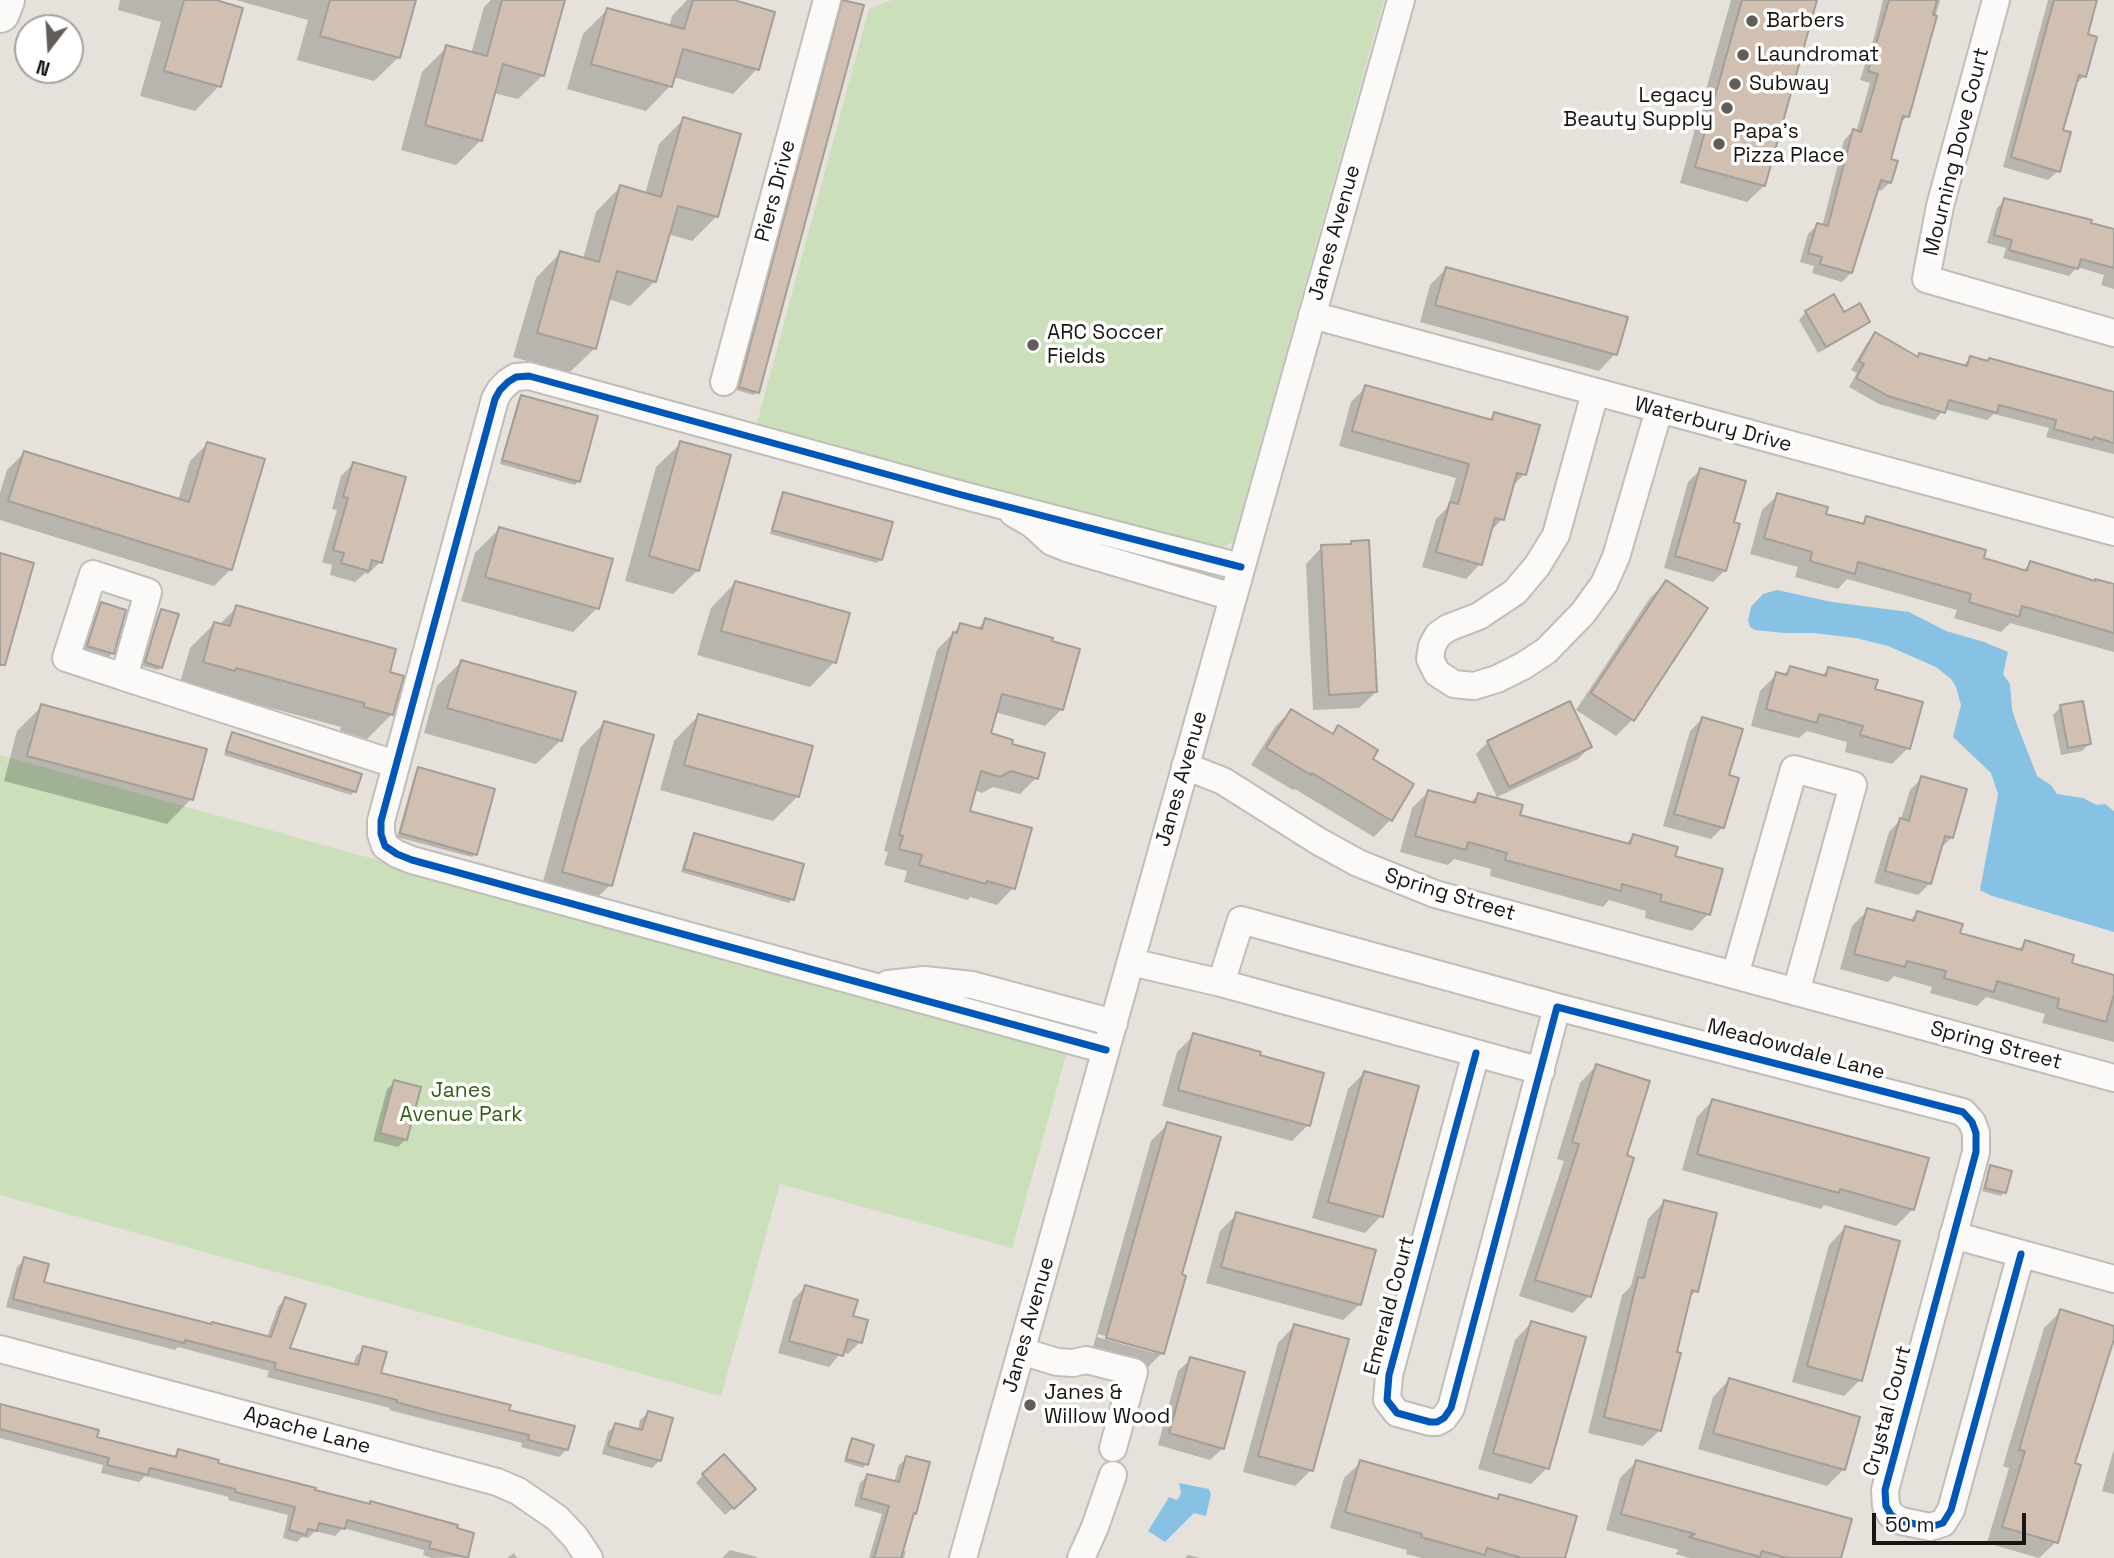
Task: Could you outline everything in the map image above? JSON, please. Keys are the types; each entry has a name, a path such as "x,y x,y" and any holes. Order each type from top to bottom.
{"highway":[{"path":"0,13 5,0"}],"street":[{"name":"Piers Drive","path":"724,382 827,0"},
{"name":"Janes Avenue","path":"963,1558 1401,0"},
{"name":"Mourning Dove Court","path":"1996,0 1940,206 1926,279 2114,333"},
{"name":"Waterbury Drive","path":"1312,315 2114,532"},
{"path":"1106,1050 422,863 397,854 385,846 381,821 495,399 500,390 516,377 529,376 1241,567"},
{"path":"1595,393 1556,535 1537,566 1515,592 1479,616 1448,628 1438,635 1432,646 1430,659 1437,673 1454,684 1474,686 1497,679 1523,666 1546,651 1583,613 1604,584 1616,558 1659,410"},
{"path":"999,504 1032,524 1052,542 1067,548 1233,597"},
{"path":"124,677 396,764"},
{"name":"Spring Street","path":"1185,766 1223,781 1318,842 1357,863 1435,894 2114,1078"},
{"path":"1735,975 1794,769 1818,775 1853,785 1796,992"},
{"name":"Meadowdale Lane","path":"1221,983 1241,920 1558,1007 1963,1112 1972,1122 1976,1133 1976,1152 1953,1235"},
{"path":"1131,962 1221,983 1541,1071 1558,1007"},
{"path":"873,986 924,980 972,985 1114,1023"},
{"name":"Emerald Court","path":"1476,1053 1388,1375 1387,1400 1397,1413 1430,1422 1444,1418 1451,1408 1541,1071"},
{"path":"1953,1235 2114,1279"},
{"name":"Crystal Court","path":"1953,1235 1885,1490 1886,1506 1891,1515 1901,1521 1930,1527 1943,1523 1951,1510 2021,1254"},
{"name":"Apache Lane","path":"0,1349 496,1482 518,1491 557,1518 575,1536 589,1558"},
{"path":"1021,1351 1057,1362 1086,1360 1134,1372 1112,1448"},
{"path":"1081,1558 1113,1475"}],"green space":[{"path":"892,0 1384,0 1233,542 1211,552 757,423 869,9"},
{"name":"Janes Avenue Park","path":"0,755 1067,1052 1012,1248 780,1184 721,1396 0,1195"}],"water":[{"path":"1777,590 1832,602 1909,612 1946,631 2008,652 2003,674 2010,684 2012,709 2037,776 2051,785 2057,794 2083,798 2097,805 2105,804 2114,811 2114,932 1992,896 1980,890 1998,794 1991,773 1953,737 1961,705 1951,679 1936,667 1888,646 1856,638 1755,630 1750,627 1748,621 1751,607 1763,594"},
{"path":"1179,1483 1209,1489 1211,1494 1206,1516 1194,1513 1165,1542 1148,1531 1169,1497 1176,1500 1179,1498"}],"building":[{"path":"184,0 216,0 243,8 221,87 164,71"},
{"path":"330,0 416,0 400,58 320,36"},
{"path":"502,0 565,0 544,76 503,64 482,141 425,125 446,45 487,56"},
{"path":"693,0 734,0 775,12 759,70 683,49 672,87 591,64 607,8 684,29"},
{"path":"842,0 864,5 759,393 739,387"},
{"path":"1742,0 1817,0 1765,186 1695,167"},
{"path":"1889,0 1937,0 1933,15 1937,16 1909,117 1903,116 1891,159 1898,161 1891,183 1881,180 1852,273 1820,264 1822,257 1808,253 1817,223 1828,226 1853,129 1861,132 1878,74 1868,71"},
{"path":"2054,0 2097,0 2088,34 2097,37 2086,77 2079,75 2063,130 2071,132 2060,172 2011,157"},
{"path":"683,117 741,134 718,217 678,206 656,282 617,271 596,349 537,333 560,251 599,262 620,185 661,197"},
{"path":"2004,198 2092,220 2091,223 2114,229 2114,268 2081,259 2078,269 2009,250 2012,240 1994,235"},
{"path":"1446,267 1628,317 1617,355 1435,305"},
{"path":"1834,294 1844,312 1860,303 1870,322 1826,347 1805,311"},
{"path":"1875,332 1918,357 1919,353 1967,366 1970,356 1988,361 1989,358 2114,392 2114,443 2054,429 2056,420 1999,405 1997,413 1949,400 1945,413 1888,396 1856,378 1864,364 1859,361"},
{"path":"1365,385 1492,420 1494,412 1540,425 1526,475 1517,473 1504,520 1495,518 1482,565 1436,552 1450,502 1458,504 1469,464 1352,431"},
{"path":"521,395 598,416 580,482 502,460"},
{"path":"680,441 731,455 699,571 649,556"},
{"path":"207,442 265,459 232,570 8,501 24,451 189,502"},
{"path":"353,462 406,477 382,563 372,560 369,571 341,563 344,553 333,550 348,498 343,497"},
{"path":"1700,468 1746,481 1734,522 1740,524 1726,571 1675,556"},
{"path":"783,492 893,522 882,560 772,530"},
{"path":"1777,493 1828,507 1826,514 1864,524 1866,516 1986,550 1984,558 2027,571 2030,561 2095,581 2114,584 2114,633 2022,606 2019,617 1969,602 1971,594 1858,562 1855,574 1810,561 1812,552 1764,538"},
{"path":"499,527 613,559 599,609 485,577"},
{"path":"1369,540 1377,692 1329,695 1321,545 1351,544 1351,541"},
{"path":"0,553 34,563 5,665 0,665"},
{"path":"1666,580 1708,608 1634,721 1591,693"},
{"path":"735,581 850,613 836,663 721,631"},
{"path":"101,602 126,610 114,654 87,646"},
{"path":"236,605 396,649 390,672 404,676 393,715 364,707 364,703 236,668 235,671 203,662 214,622 230,626"},
{"path":"161,609 179,614 162,668 145,662"},
{"path":"985,618 1080,649 1063,710 1002,694 991,733 1013,740 1012,744 1045,753 1038,779 1011,771 1000,777 981,771 970,811 1032,828 1015,889 987,881 986,884 919,865 922,855 899,849 903,836 899,835 953,632 957,633 960,623 982,629"},
{"path":"461,660 576,692 562,741 447,708"},
{"path":"1790,666 1826,676 1828,667 1878,680 1875,689 1923,702 1910,749 1860,735 1863,726 1819,714 1817,723 1766,709 1776,672 1787,675"},
{"path":"1570,701 1592,747 1509,787 1487,741"},
{"path":"2083,701 2091,744 2068,748 2060,705"},
{"path":"41,704 207,749 193,800 27,756"},
{"path":"1291,709 1333,734 1338,725 1378,750 1373,759 1414,784 1392,821 1266,748"},
{"path":"698,714 813,746 799,797 684,765"},
{"path":"1702,717 1743,729 1729,775 1739,778 1724,828 1674,814"},
{"path":"604,721 654,735 612,886 562,872"},
{"path":"232,732 362,774 356,792 226,751"},
{"path":"418,767 495,789 477,855 400,833"},
{"path":"1921,776 1967,789 1953,838 1945,836 1931,884 1885,871 1900,818 1909,821"},
{"path":"1428,790 1475,803 1478,793 1523,805 1520,815 1630,844 1633,834 1678,847 1675,856 1723,869 1710,915 1660,901 1662,895 1622,884 1621,891 1505,860 1507,853 1468,842 1466,850 1415,836"},
{"path":"694,833 804,864 794,900 684,869"},
{"path":"1867,908 1914,921 1917,911 1963,924 1960,933 2022,950 2025,940 2074,955 2072,963 2114,975 2114,994 2106,1022 2057,1008 2059,999 1997,981 1994,992 1944,978 1946,971 1907,961 1905,967 1854,954"},
{"path":"1193,1033 1324,1073 1310,1126 1178,1090"},
{"path":"1596,1064 1650,1081 1627,1155 1634,1158 1591,1297 1535,1280 1579,1144 1572,1142"},
{"path":"1364,1071 1419,1086 1383,1217 1328,1202"},
{"path":"394,1080 421,1087 407,1140 380,1133"},
{"path":"1712,1099 1929,1158 1914,1210 1840,1189 1839,1193 1697,1154"},
{"path":"1167,1122 1221,1137 1182,1274 1186,1276 1164,1354 1106,1338"},
{"path":"1990,1165 2012,1171 2006,1193 1985,1188"},
{"path":"1664,1200 1717,1213 1698,1292 1692,1290 1677,1352 1681,1353 1661,1431 1604,1417 1638,1277 1644,1278"},
{"path":"1236,1212 1376,1250 1361,1305 1221,1267"},
{"path":"1845,1226 1900,1241 1862,1381 1807,1366"},
{"path":"24,1257 49,1264 44,1282 271,1337 285,1297 306,1304 290,1348 358,1365 363,1346 387,1352 381,1373 511,1405 509,1410 575,1426 568,1450 528,1440 529,1435 274,1369 276,1363 185,1340 184,1343 13,1299"},
{"path":"805,1285 858,1300 853,1316 868,1320 862,1343 848,1339 843,1356 789,1341"},
{"path":"2060,1309 2114,1326 2114,1339 2075,1463 2081,1465 2058,1543 2002,1527 2025,1451 2019,1450"},
{"path":"1531,1321 1586,1337 1549,1469 1493,1453"},
{"path":"1294,1324 1349,1339 1313,1471 1258,1456"},
{"path":"1190,1357 1245,1372 1224,1449 1169,1433"},
{"path":"1729,1378 1860,1417 1845,1470 1713,1433"},
{"path":"0,1404 99,1430 97,1437 176,1457 178,1449 219,1460 218,1463 316,1488 315,1490 370,1504 370,1501 458,1525 457,1528 474,1533 468,1558 429,1548 431,1542 347,1520 345,1529 319,1523 317,1531 308,1529 306,1535 289,1530 295,1507 150,1468 148,1475 107,1465 109,1458 0,1429"},
{"path":"648,1411 673,1418 661,1461 608,1446 615,1423 642,1430"},
{"path":"852,1438 874,1445 868,1465 846,1459"},
{"path":"724,1454 756,1489 734,1509 702,1474"},
{"path":"906,1456 930,1462 916,1514 914,1513 901,1558 874,1558 889,1506 861,1498 867,1474 899,1482"},
{"path":"1360,1460 1498,1499 1499,1494 1577,1516 1565,1558 1522,1558 1487,1548 1485,1555 1345,1512"},
{"path":"1636,1460 1852,1519 1841,1558 1787,1558 1762,1551 1760,1557 1689,1537 1695,1534 1621,1514"}],"cycle path":[{"path":"1106,1050 412,860 385,846 381,821 495,399 508,382 516,377 529,376 962,495 1241,567"},
{"path":"1476,1053 1389,1375 1387,1400 1397,1413 1437,1422 1444,1418 1451,1408 1557,1007 1963,1112 1972,1122 1976,1133 1976,1152 1885,1490 1886,1506 1891,1515 1901,1521 1930,1527 1943,1523 1951,1510 2021,1254"}],"place":[{"name":"Barbers","path":"1752,21"},
{"name":"Laundromat","path":"1743,55"},
{"name":"Subway","path":"1735,84"},
{"name":"Legacy Beauty Supply","path":"1727,108"},
{"name":"Papa's Pizza Place","path":"1719,144"},
{"name":"ARC Soccer Fields","path":"1033,345"},
{"name":"Janes & Willow Wood","path":"1030,1405"}]}
